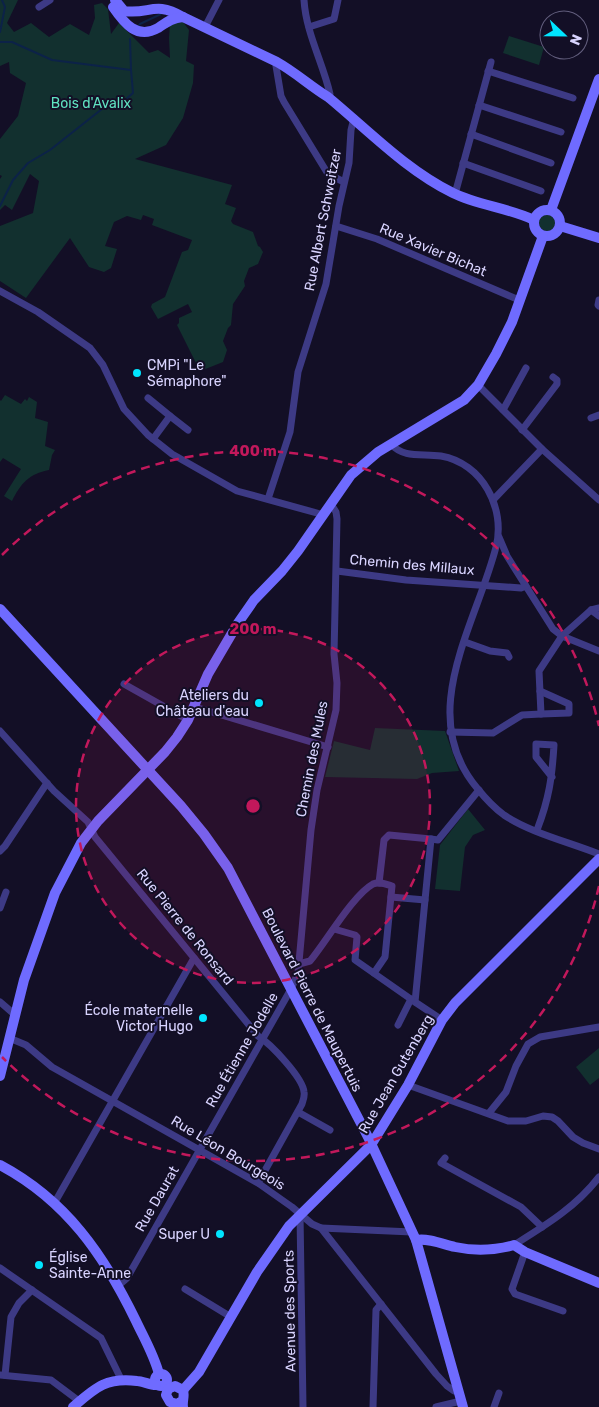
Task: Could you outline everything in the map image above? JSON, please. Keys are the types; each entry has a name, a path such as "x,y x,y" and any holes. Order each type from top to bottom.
{"street":[{"path":"39,7 50,0"},
{"path":"108,0 125,24 134,30 145,33 156,29 169,20 183,16"},
{"path":"114,0 124,11 133,12 156,6 172,10 277,62 290,69 328,97 412,168 455,194 522,214 534,220"},
{"path":"205,27 219,0"},
{"path":"304,0 309,26 330,94 328,97"},
{"path":"309,26 334,19 338,0"},
{"path":"277,62 281,96 284,102 328,174 344,182"},
{"path":"455,194 491,62"},
{"path":"488,71 572,98"},
{"path":"551,210 599,79"},
{"path":"479,105 561,132"},
{"name":"Rue Albert Schweitzer","path":"268,499 290,432 298,372 326,284 349,162 351,130 354,118"},
{"path":"471,134 551,163"},
{"path":"463,163 541,191"},
{"path":"543,210 551,210 559,219 560,226 555,234 543,236 534,227 534,220 543,210"},
{"name":"Rue Xavier Bichat","path":"336,226 377,239 519,300"},
{"path":"560,226 599,238"},
{"path":"0,1083 7,1068 14,1014 24,980 55,893 81,843 91,829 165,752 188,720 208,674 238,623 254,600 298,552 351,475 391,444 464,400 478,385 512,322 543,236"},
{"path":"0,291 38,312 90,348 103,366 124,409 153,439 172,454 237,491 324,515"},
{"path":"599,300 599,306"},
{"path":"503,410 526,368"},
{"path":"522,430 556,384 557,380 553,377"},
{"path":"478,385 522,430 599,500"},
{"path":"148,398 188,430"},
{"path":"153,439 170,416"},
{"path":"391,444 397,451 404,454 443,456 468,468 478,476 486,485 493,500 499,537 507,556 553,629 562,636 599,652"},
{"path":"493,500 542,449"},
{"name":"Chemin des Mules","path":"291,989 300,964 311,830 317,790 336,710 334,654 337,519 336,512 331,504"},
{"path":"499,537 457,666 450,698 450,732 459,762 467,776 491,805 504,815 519,824 599,854"},
{"path":"494,554 498,553 507,556"},
{"name":"Chemin des Millaux","path":"336,571 406,580 521,588 526,586"},
{"path":"541,714 540,671 562,636 591,610 599,608"},
{"name":"Boulevard Pierre de Maupertuis","path":"0,609 148,769 204,834 228,868 371,1145 414,1236 460,1399"},
{"path":"591,610 599,616"},
{"path":"465,642 490,651 508,653 508,657"},
{"path":"124,684 188,720"},
{"path":"450,732 493,733 522,715 569,713 569,704 540,691"},
{"path":"195,707 328,747"},
{"name":"Rue Pierre de Ronsard","path":"0,732 47,783 88,822 95,837 258,1036 276,1051 302,1084 305,1094 298,1112 258,1182"},
{"path":"537,830 549,796 552,777 554,744 536,744 536,757 552,777"},
{"path":"0,851 47,783"},
{"path":"379,883 384,840 389,835 438,840 479,790"},
{"path":"398,1025 413,1000 431,839"},
{"name":"Rue Jean Gutenberg","path":"183,1390 199,1372 272,1249 289,1226 371,1145 408,1085 442,1020 455,1003 599,860"},
{"path":"300,964 310,961 358,897 373,884 379,883 392,886 385,956 374,973"},
{"path":"0,908 6,892"},
{"path":"391,897 425,900"},
{"path":"334,929 355,935 355,960 442,1020"},
{"path":"55,1202 194,958"},
{"path":"0,1076 31,962"},
{"name":"Rue Étienne Jodelle","path":"200,1149 291,989"},
{"path":"0,1002 14,1014"},
{"path":"489,1113 506,1092 528,1044 540,1036 599,1026"},
{"name":"Rue Léon Bourgeois","path":"11,1039 26,1044 52,1067 258,1182 312,1224 321,1228 447,1386 460,1399"},
{"path":"408,1085 508,1121 526,1121 543,1116 552,1117 558,1120 574,1137 583,1143 599,1149"},
{"path":"298,1112 330,1130"},
{"name":"Rue Daurat","path":"119,1285 127,1278 200,1149"},
{"path":"445,1158 441,1163 521,1207 542,1227"},
{"path":"0,1165 21,1177 55,1202 81,1229 119,1285 154,1360 164,1384 168,1400 179,1405 184,1395 183,1390 178,1386 164,1384 139,1381 121,1380 106,1382 94,1388 76,1404 51,1380 2,1375 11,1317 18,1303 32,1290"},
{"path":"321,1228 414,1236 470,1249 505,1247 514,1245 575,1204 599,1178"},
{"name":"Avenue des Sports","path":"300,1214 303,1407"},
{"path":"514,1245 525,1252 599,1283"},
{"path":"525,1252 512,1289 515,1294 563,1311"},
{"path":"0,1268 101,1338 121,1380"},
{"path":"185,1289 231,1317"},
{"path":"372,1407 376,1310 381,1304"},
{"path":"494,1407 499,1393"},
{"path":"436,1407 460,1399"}],"green space":[{"name":"Bois d'Avalix","path":"0,0 18,0 7,23 14,32 31,23 49,37 70,24 89,35 95,18 94,5 102,3 108,9 111,34 119,23 149,53 158,50 170,58 170,24 183,22 189,30 186,61 194,65 193,83 183,118 166,145 135,159 232,185 225,204 236,208 231,221 233,224 253,232 258,246 263,252 258,264 249,268 244,281 245,286 233,304 231,325 223,341 227,350 223,362 203,370 199,369 177,325 179,318 192,312 188,304 158,319 151,307 152,304 165,297 182,252 188,250 192,240 152,225 154,219 143,215 141,220 127,216 114,222 105,246 117,249 111,268 104,272 89,267 70,238 26,298 0,281 0,226 33,213 39,181 30,174 12,210 5,205 0,210 0,179 2,176 0,175 0,139 18,116 26,83 10,73 9,62 0,66"},
{"path":"509,36 539,45 540,60 539,65 503,53"},
{"path":"544,215 550,215 555,220 553,229 544,231 539,226 539,220"},
{"path":"5,395 21,404 25,399 27,401 29,397 37,402 35,418 48,422 45,446 55,450 49,470 36,474 26,480 12,501 4,496 21,469 3,458 0,462 0,400"},
{"path":"375,728 445,731 459,771 432,773 417,779 325,777 334,741 370,750"},
{"path":"468,809 485,830 473,835 465,847 460,891 435,889 440,845"},
{"path":"599,1048 599,1078 590,1085 576,1067"}],"waterway":[{"path":"0,32 5,7 2,0"},
{"path":"137,28 140,24 161,14"},
{"path":"130,39 131,70"},
{"path":"0,42 12,42 52,60 131,70 133,93 125,100 107,105 50,150 28,163 13,180 0,206"}],"place":[{"name":"CMPi \"Le Sémaphore\"","path":"137,373"},
{"name":"Ateliers du Château d'eau","path":"259,703"},
{"name":"École maternelle Victor Hugo","path":"203,1018"},
{"name":"Super U","path":"220,1234"},
{"name":"Église Sainte-Anne","path":"39,1265"}]}
